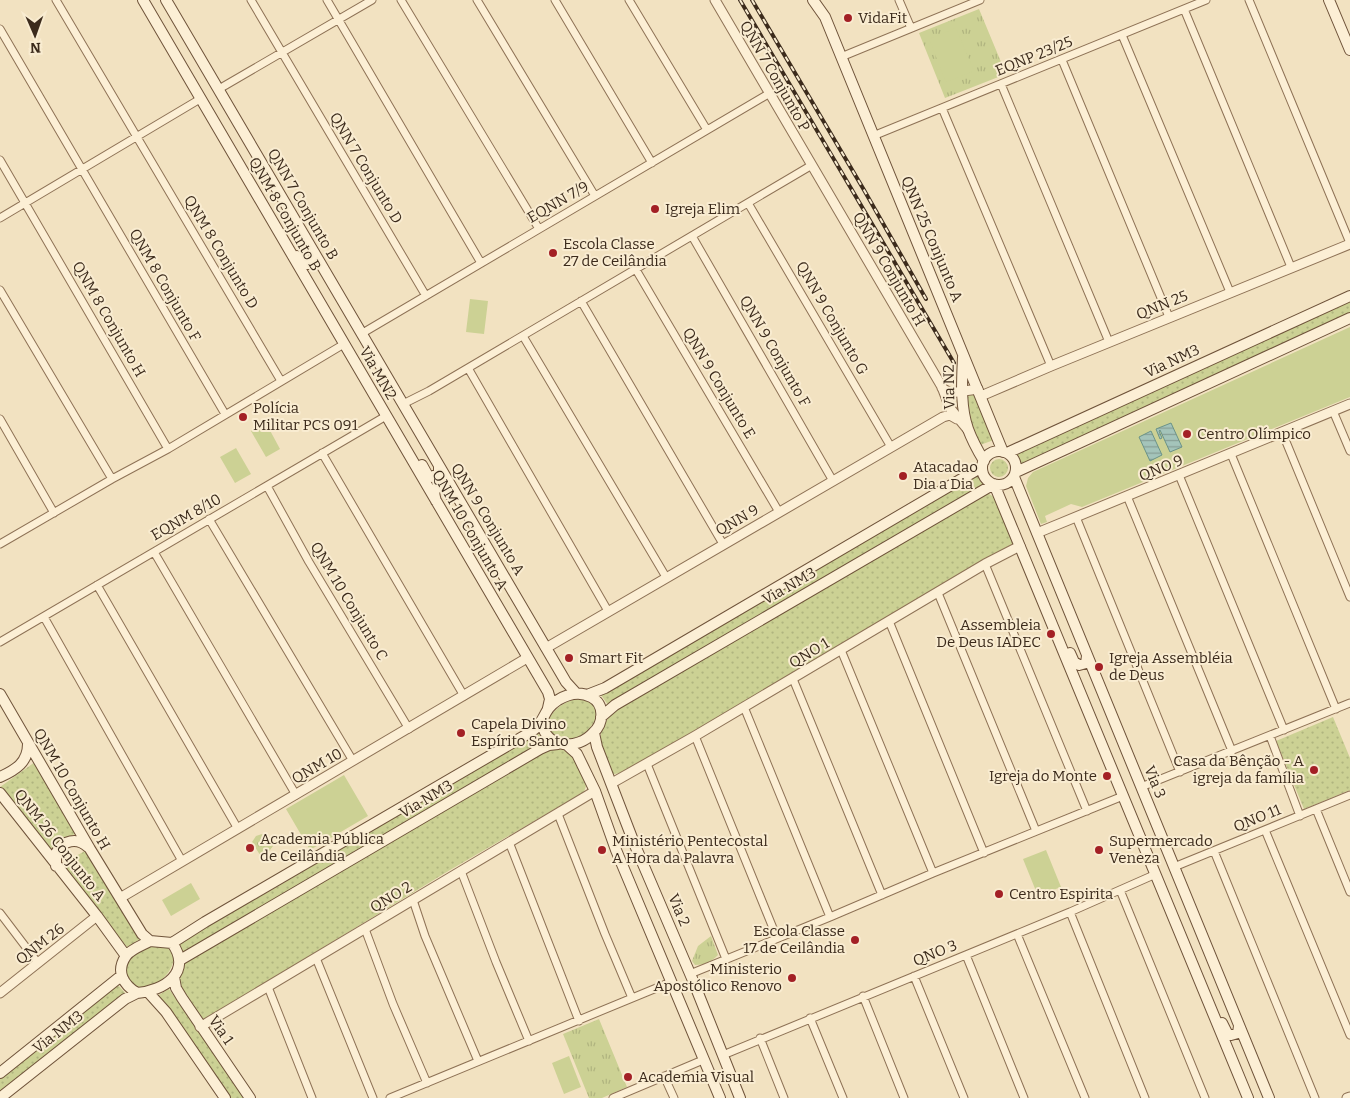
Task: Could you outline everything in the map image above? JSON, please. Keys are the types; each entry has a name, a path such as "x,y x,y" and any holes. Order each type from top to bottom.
{"main road":[{"name":"QNM 8 Conjunto B","path":"143,0 344,344"},
{"path":"813,0 825,17"},
{"path":"818,0 873,136"},
{"path":"1330,0 1350,50"},
{"name":"QNN 7 Conjunto B","path":"166,2 360,331"},
{"name":"QNN 25 Conjunto A","path":"873,136 964,354"},
{"path":"257,194 276,220 301,263 310,264 314,258 314,253"},
{"path":"310,286 312,276 320,275 342,311 360,331"},
{"name":"Via NM3","path":"1005,453 1350,296"},
{"path":"1015,474 1016,464 1014,459 1005,453 993,453 983,464 984,476 990,482 1002,485 1007,483 1015,474 1350,318"},
{"name":"Via MN2","path":"360,331 403,404"},
{"name":"Via MN2","path":"344,344 386,416"},
{"name":"Via N2","path":"964,354 962,390 964,418 983,464"},
{"name":"Via N2","path":"964,354 1005,453"},
{"name":"QNN 9 Conjunto A","path":"403,404 546,648"},
{"path":"380,405 402,433 428,476 432,477 439,474 439,467"},
{"name":"QNM 10 Conjunto A","path":"386,416 527,658"},
{"name":"Via NM3","path":"587,695 605,688 983,464"},
{"name":"Via 3","path":"1015,474 1037,533 1268,1098"},
{"path":"994,484 1248,1098"},
{"name":"Via NM3","path":"601,717 624,700 994,484"},
{"path":"436,502 435,489 438,486 443,486 446,488 476,541 498,566"},
{"path":"1039,592 1055,615 1074,662 1079,665 1084,664 1087,661 1087,656"},
{"path":"546,648 566,682 576,693"},
{"path":"527,658 548,692 550,699 542,723 543,731 550,740 563,744 577,754 595,791 616,850 720,1098"},
{"path":"1078,685 1078,680 1081,677 1085,675 1091,678 1118,731"},
{"path":"548,708 559,700 576,693 587,695 599,703 601,717 594,733 582,741 563,744"},
{"name":"QNM 10 Conjunto H","path":"0,694 90,849 142,934 150,941"},
{"name":"Via NM3","path":"172,944 204,922 531,732 542,723"},
{"name":"Via 2","path":"594,733 597,747 634,843 740,1098"},
{"path":"0,777 19,765 26,758 28,744"},
{"name":"Via NM3","path":"180,960 540,749 549,745 563,744"},
{"name":"QNM 26 Conjunto A","path":"0,794 97,916 126,956"},
{"path":"608,829 622,828 626,821"},
{"path":"616,850 620,842 627,840 634,843"},
{"path":"56,866 56,853 64,843 76,841 84,843 90,849"},
{"path":"143,993 163,987 174,976 180,960 179,953 172,944 150,941 126,956 121,976 125,984 143,993 166,1012 225,1098"},
{"path":"1193,964 1208,989 1227,1032 1231,1035 1236,1034 1239,1031 1239,1026"},
{"name":"Via NM3","path":"0,1073 121,976"},
{"name":"Via 1","path":"174,976 176,988 200,1027 250,1098"},
{"name":"Via NM3","path":"0,1098 121,1002 143,993"},
{"path":"1230,1054 1232,1046 1237,1044 1242,1046 1260,1090 1268,1098"}],"street":[{"name":"QNM 8 Conjunto D","path":"56,0 281,381"},
{"name":"QNN 7 Conjunto D","path":"252,0 282,54 426,296"},
{"path":"327,0 481,263"},
{"path":"219,90 372,0"},
{"path":"401,0 539,229"},
{"path":"477,0 595,196"},
{"path":"555,0 652,162"},
{"path":"629,0 707,130"},
{"name":"QNN 7 Conjunto P","path":"715,0 812,165"},
{"path":"899,0 911,28"},
{"path":"841,57 971,2 980,0"},
{"name":"EQNP 23/25","path":"873,136 1206,0"},
{"path":"1249,0 1350,243"},
{"path":"1184,9 1291,267"},
{"name":"QNM 8 Conjunto F","path":"0,29 225,414"},
{"path":"1122,35 1230,292"},
{"path":"1062,60 1170,317"},
{"path":"1001,84 1109,342"},
{"name":"EQNN 7/9","path":"360,331 426,296 770,93"},
{"path":"0,218 200,99"},
{"path":"942,108 1051,366"},
{"name":"QNM 8 Conjunto H","path":"0,160 168,449"},
{"path":"403,404 523,336 812,165"},
{"name":"QNN 9 Conjunto H","path":"812,165 942,387 950,408 968,430"},
{"name":"QNN 9 Conjunto G","path":"748,203 891,447"},
{"name":"QNN 9 Conjunto F","path":"692,236 833,481"},
{"name":"QNN 25","path":"981,393 1350,243"},
{"name":"QNN 9 Conjunto E","path":"635,268 779,512"},
{"path":"0,290 112,479"},
{"path":"581,302 723,544"},
{"path":"523,336 666,577"},
{"path":"0,544 168,449 344,344"},
{"path":"468,368 608,611"},
{"path":"942,387 950,393 962,390 981,393"},
{"name":"QNN 9","path":"546,648 942,418 962,390"},
{"name":"QNO 9","path":"1037,533 1350,404"},
{"path":"1333,411 1350,451"},
{"path":"942,418 950,415 960,420"},
{"name":"EQNM 8/10","path":"0,642 386,416"},
{"path":"0,419 54,513"},
{"path":"1282,432 1350,597"},
{"path":"322,453 464,696"},
{"path":"1231,454 1336,709"},
{"path":"1179,475 1284,730"},
{"name":"QNM 10 Conjunto C","path":"266,486 409,729"},
{"path":"1127,496 1232,751"},
{"path":"1076,517 1180,772"},
{"path":"210,519 353,761"},
{"name":"QNO 1","path":"612,783 793,679 985,564 1020,546"},
{"path":"154,552 296,795"},
{"path":"985,564 1087,811"},
{"path":"97,585 238,829"},
{"path":"938,593 1036,831"},
{"path":"44,617 182,861"},
{"path":"889,622 984,853"},
{"path":"841,650 933,873"},
{"name":"QNM 10","path":"120,898 527,658"},
{"path":"793,679 882,895"},
{"path":"1141,787 1350,703"},
{"path":"744,707 830,917"},
{"path":"695,736 777,938"},
{"path":"1270,736 1300,816"},
{"path":"647,764 726,959"},
{"name":"QNO 2","path":"200,1027 595,791"},
{"name":"QNO 11","path":"1174,867 1350,795"},
{"path":"690,974 1123,796"},
{"path":"1316,809 1350,892"},
{"path":"558,814 632,998"},
{"path":"1265,830 1350,1035"},
{"path":"509,842 579,1021"},
{"path":"1214,851 1315,1098"},
{"path":"461,871 529,1041"},
{"name":"QNO 3","path":"723,1055 760,1038 1070,912 1156,874"},
{"path":"1120,890 1205,1098"},
{"path":"413,900 425,936 478,1062"},
{"path":"1070,912 1145,1098"},
{"path":"0,913 38,963"},
{"name":"QNM 26","path":"0,993 97,916"},
{"path":"365,929 393,1004 427,1083"},
{"path":"1017,934 1085,1098"},
{"path":"966,955 1024,1098"},
{"path":"316,958 373,1098"},
{"path":"914,976 964,1098"},
{"path":"390,1098 671,982"},
{"path":"268,987 312,1098"},
{"path":"863,996 904,1098"},
{"path":"810,1018 843,1098"},
{"path":"760,1038 784,1098"},
{"path":"613,1098 703,1060"},
{"path":"664,1076 674,1098"},
{"path":"1346,1098 1350,1097"}],"green space":[{"path":"979,9 1006,74 945,98 919,33"},
{"path":"956,28 974,71 946,82 929,39"},
{"path":"470,299 488,301 484,334 466,332"},
{"path":"1350,300 1350,314 1019,466 1014,455"},
{"name":"Centro Olímpico","path":"1350,327 1350,397 1082,507 1071,504 1045,516 1047,522 1041,524 1026,486 1028,478 1033,472"},
{"path":"966,394 975,394 994,440 980,445 971,430"},
{"path":"266,423 280,449 266,457 251,431"},
{"path":"236,448 251,474 235,483 220,457"},
{"path":"995,459 1003,459 1008,464 1006,475 995,477 990,472 990,464"},
{"path":"976,476 980,477 985,484 608,705 601,695"},
{"path":"984,494 994,497 1014,543 624,772 610,775 602,748 601,733 608,718 616,710"},
{"path":"580,698 591,702 596,709 593,724 578,737 570,740 561,739 552,734 548,729 548,722 551,716 564,704"},
{"path":"1333,717 1350,758 1350,790 1304,809 1276,741"},
{"path":"538,732 544,743 184,954 178,943 282,884"},
{"path":"558,748 569,754 579,768 586,786 584,792 450,870 206,1019 202,1020 187,1000 183,993 180,978 186,962 548,749"},
{"path":"35,762 76,833 50,851 0,787"},
{"path":"344,775 368,816 310,850 286,809"},
{"path":"262,834 269,836 273,846 267,854 260,855 252,842 256,836"},
{"path":"1046,850 1061,887 1038,896 1023,859"},
{"path":"85,851 140,939 127,947 65,869 63,863"},
{"path":"191,883 200,899 171,916 162,900"},
{"path":"711,936 718,955 708,963 695,965 692,961 698,946"},
{"path":"153,946 165,947 170,951 173,955 172,966 157,983 148,987 138,988 129,983 125,969 136,954"},
{"path":"118,985 126,994 0,1096 0,1078"},
{"path":"169,989 245,1098 230,1098 157,996"},
{"path":"599,1019 627,1087 602,1098 589,1098 563,1034"},
{"path":"569,1056 581,1087 564,1094 552,1063"}],"water":[{"path":"1171,423 1182,447 1170,452 1160,430 1162,438 1160,439 1156,429"},
{"path":"1151,431 1162,455 1150,461 1139,437"}],"railway":[{"path":"740,0 954,363"},
{"path":"752,0 926,299"}],"place":[{"name":"VidaFit","path":"848,18"},
{"name":"Igreja Elim","path":"655,209"},
{"name":"Escola Classe 27 de Ceilândia","path":"553,253"},
{"name":"Polícia Militar PCS 091","path":"243,417"},
{"name":"Centro Olímpico","path":"1187,434"},
{"name":"Atacadao Dia a Dia","path":"903,476"},
{"name":"Assembleia De Deus IADEC","path":"1051,634"},
{"name":"Smart Fit","path":"569,658"},
{"name":"Igreja Assembléia de Deus","path":"1099,667"},
{"name":"Capela Divino Espírito Santo","path":"461,733"},
{"name":"Casa da Bênção - A igreja da família","path":"1314,770"},
{"name":"Igreja do Monte","path":"1107,776"},
{"name":"Academia Pública de Ceilândia","path":"250,848"},
{"name":"Ministério Pentecostal A Hora da Palavra","path":"602,850"},
{"name":"Supermercado Veneza","path":"1099,850"},
{"name":"Centro Espirita","path":"999,894"},
{"name":"Escola Classe 17 de Ceilândia","path":"855,940"},
{"name":"Ministerio Apostólico Renovo","path":"792,978"},
{"name":"Academia Visual","path":"628,1077"}]}
